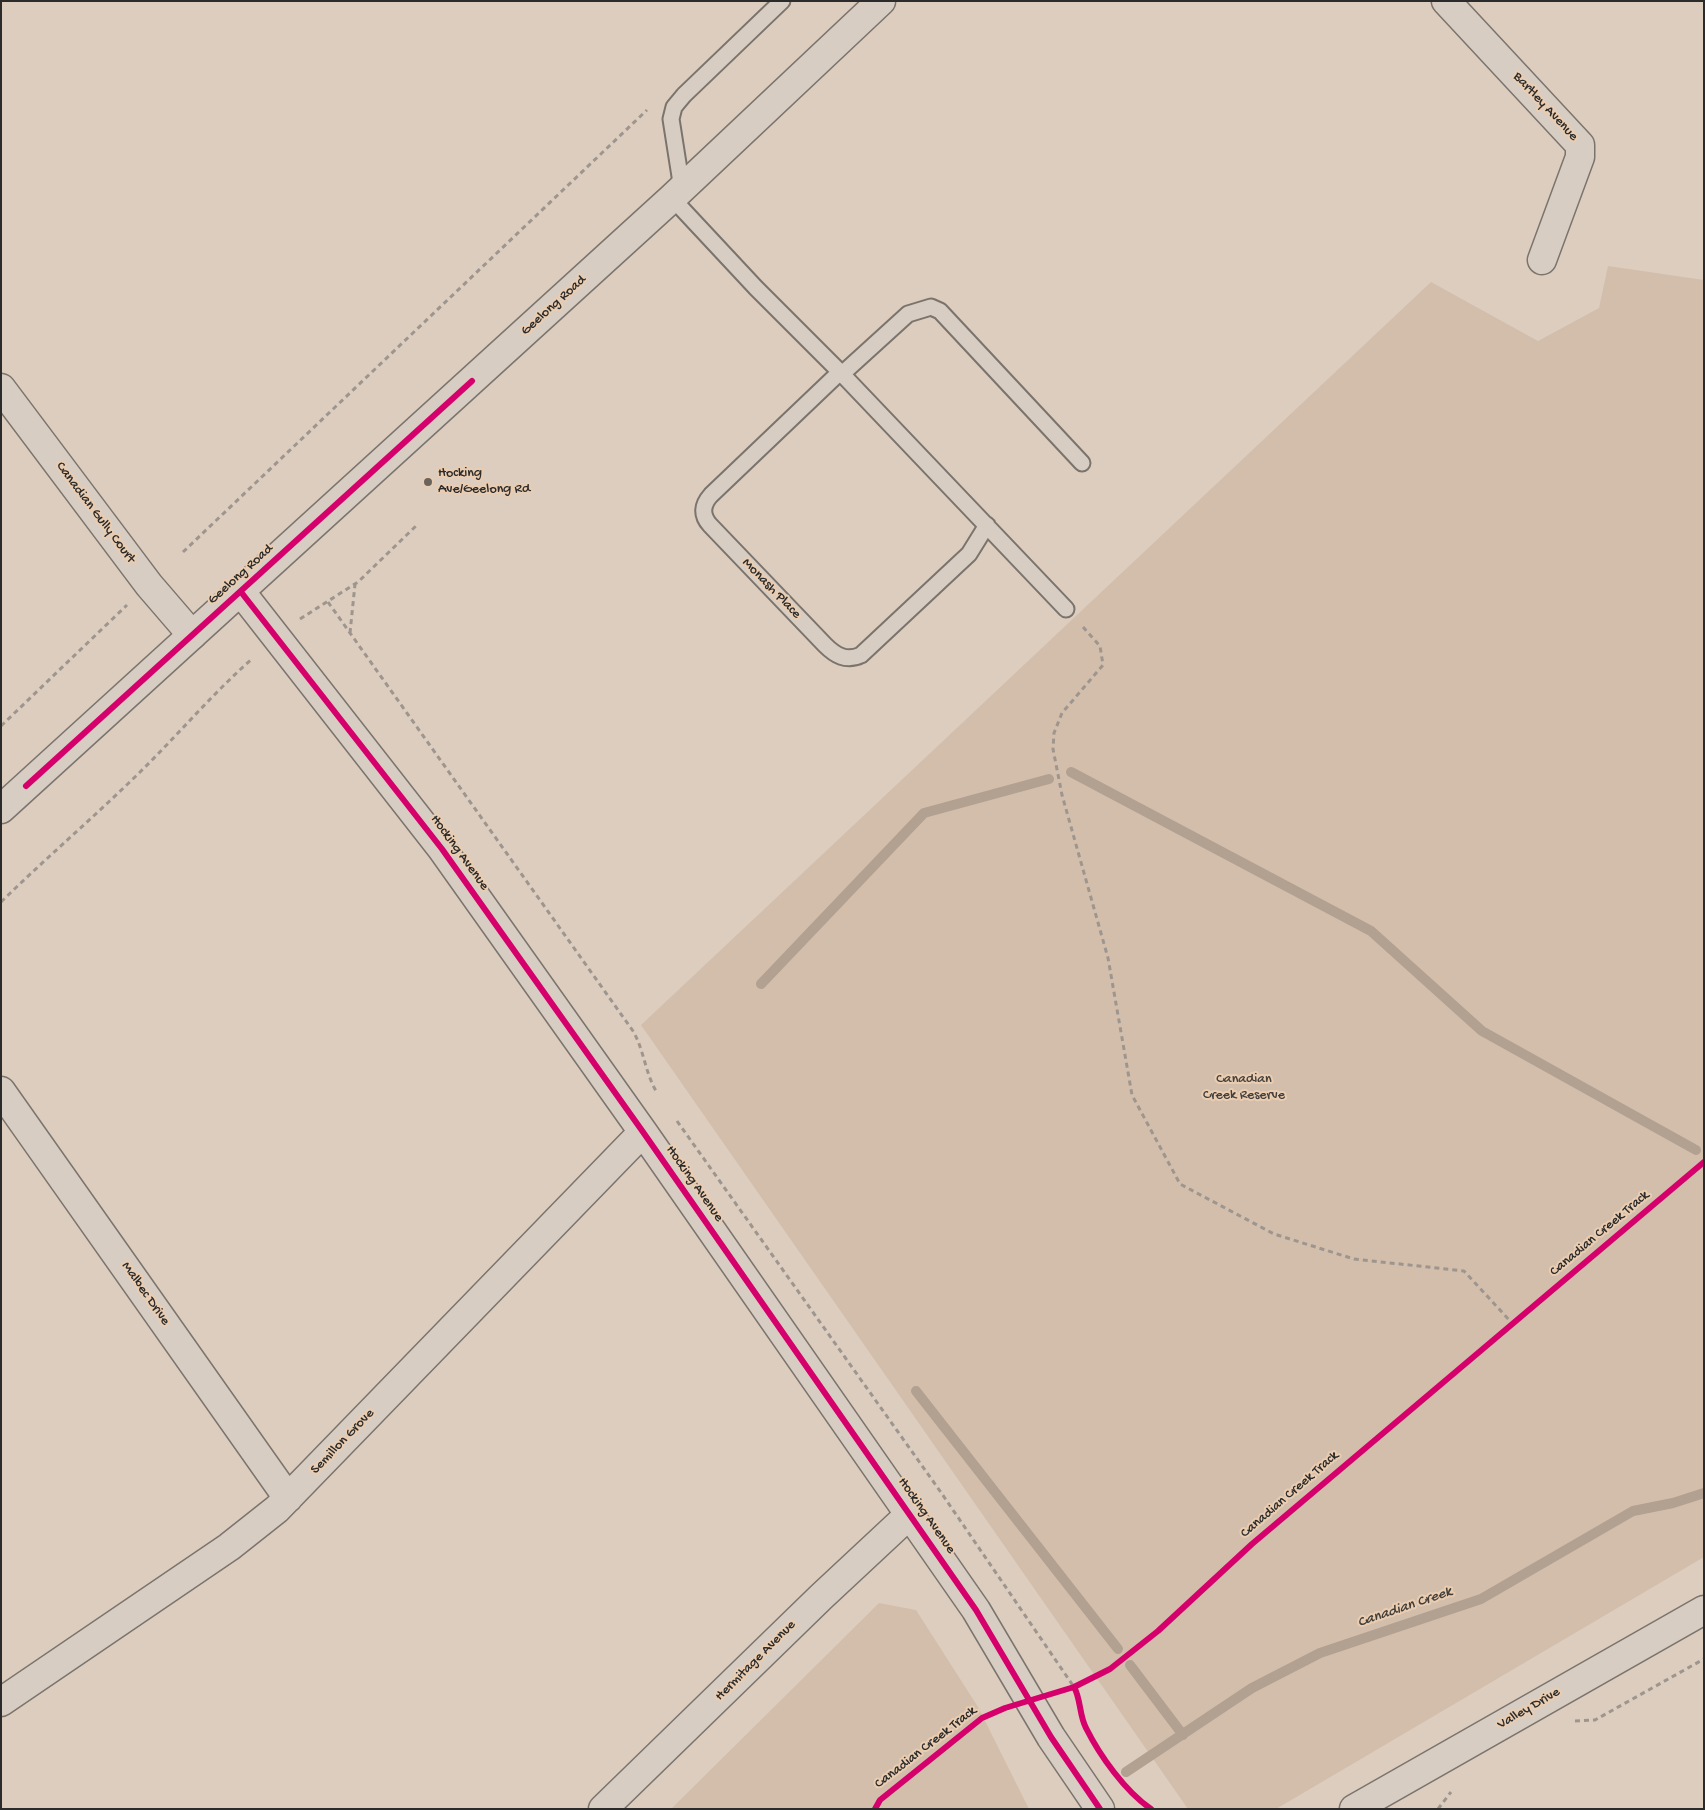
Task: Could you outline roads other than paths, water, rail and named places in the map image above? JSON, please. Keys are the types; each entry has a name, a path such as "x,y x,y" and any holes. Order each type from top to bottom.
{"street":[{"name":"Geelong Road","path":"1,809 677,193 881,1"},
{"name":"Bartley Avenue","path":"1446,1 1580,145 1580,157 1542,260"},
{"name":"Canadian Gully Court","path":"1,388 149,585 192,635"},
{"name":"Hocking Avenue","path":"241,592 442,848 643,1132 976,1610 1051,1737 1100,1809"},
{"name":"Malbec Drive","path":"1,1091 288,1498"},
{"name":"Semillon Grove","path":"1,1702 229,1547 288,1498 643,1132"},
{"name":"Hermitage Avenue","path":"603,1809 821,1597 910,1514"},
{"name":"Valley Drive","path":"1355,1808 1704,1610"}],"lane":[{"path":"782,1 684,95 672,110 671,119 677,193 756,288 841,373 1066,608"},
{"name":"Monash Place","path":"987,525 969,554 861,655 850,659 837,655 818,638 706,520 703,510 711,495 841,373 908,314 931,307 940,311 1082,463"}],"waterway":[{"path":"1071,772 1371,931 1482,1031 1696,1150"},
{"path":"761,984 924,813 1049,779"},
{"path":"916,1391 1118,1649"},
{"name":"Canadian Creek","path":"1126,1772 1252,1688 1320,1653 1481,1599 1633,1511 1673,1503 1704,1493"},
{"path":"1130,1665 1183,1735"}],"place":[{"name":"Hocking Ave/Geelong Rd","path":"428,482"}],"park label":[{"name":"Canadian Creek Reserve","path":"1244,1088"}]}
